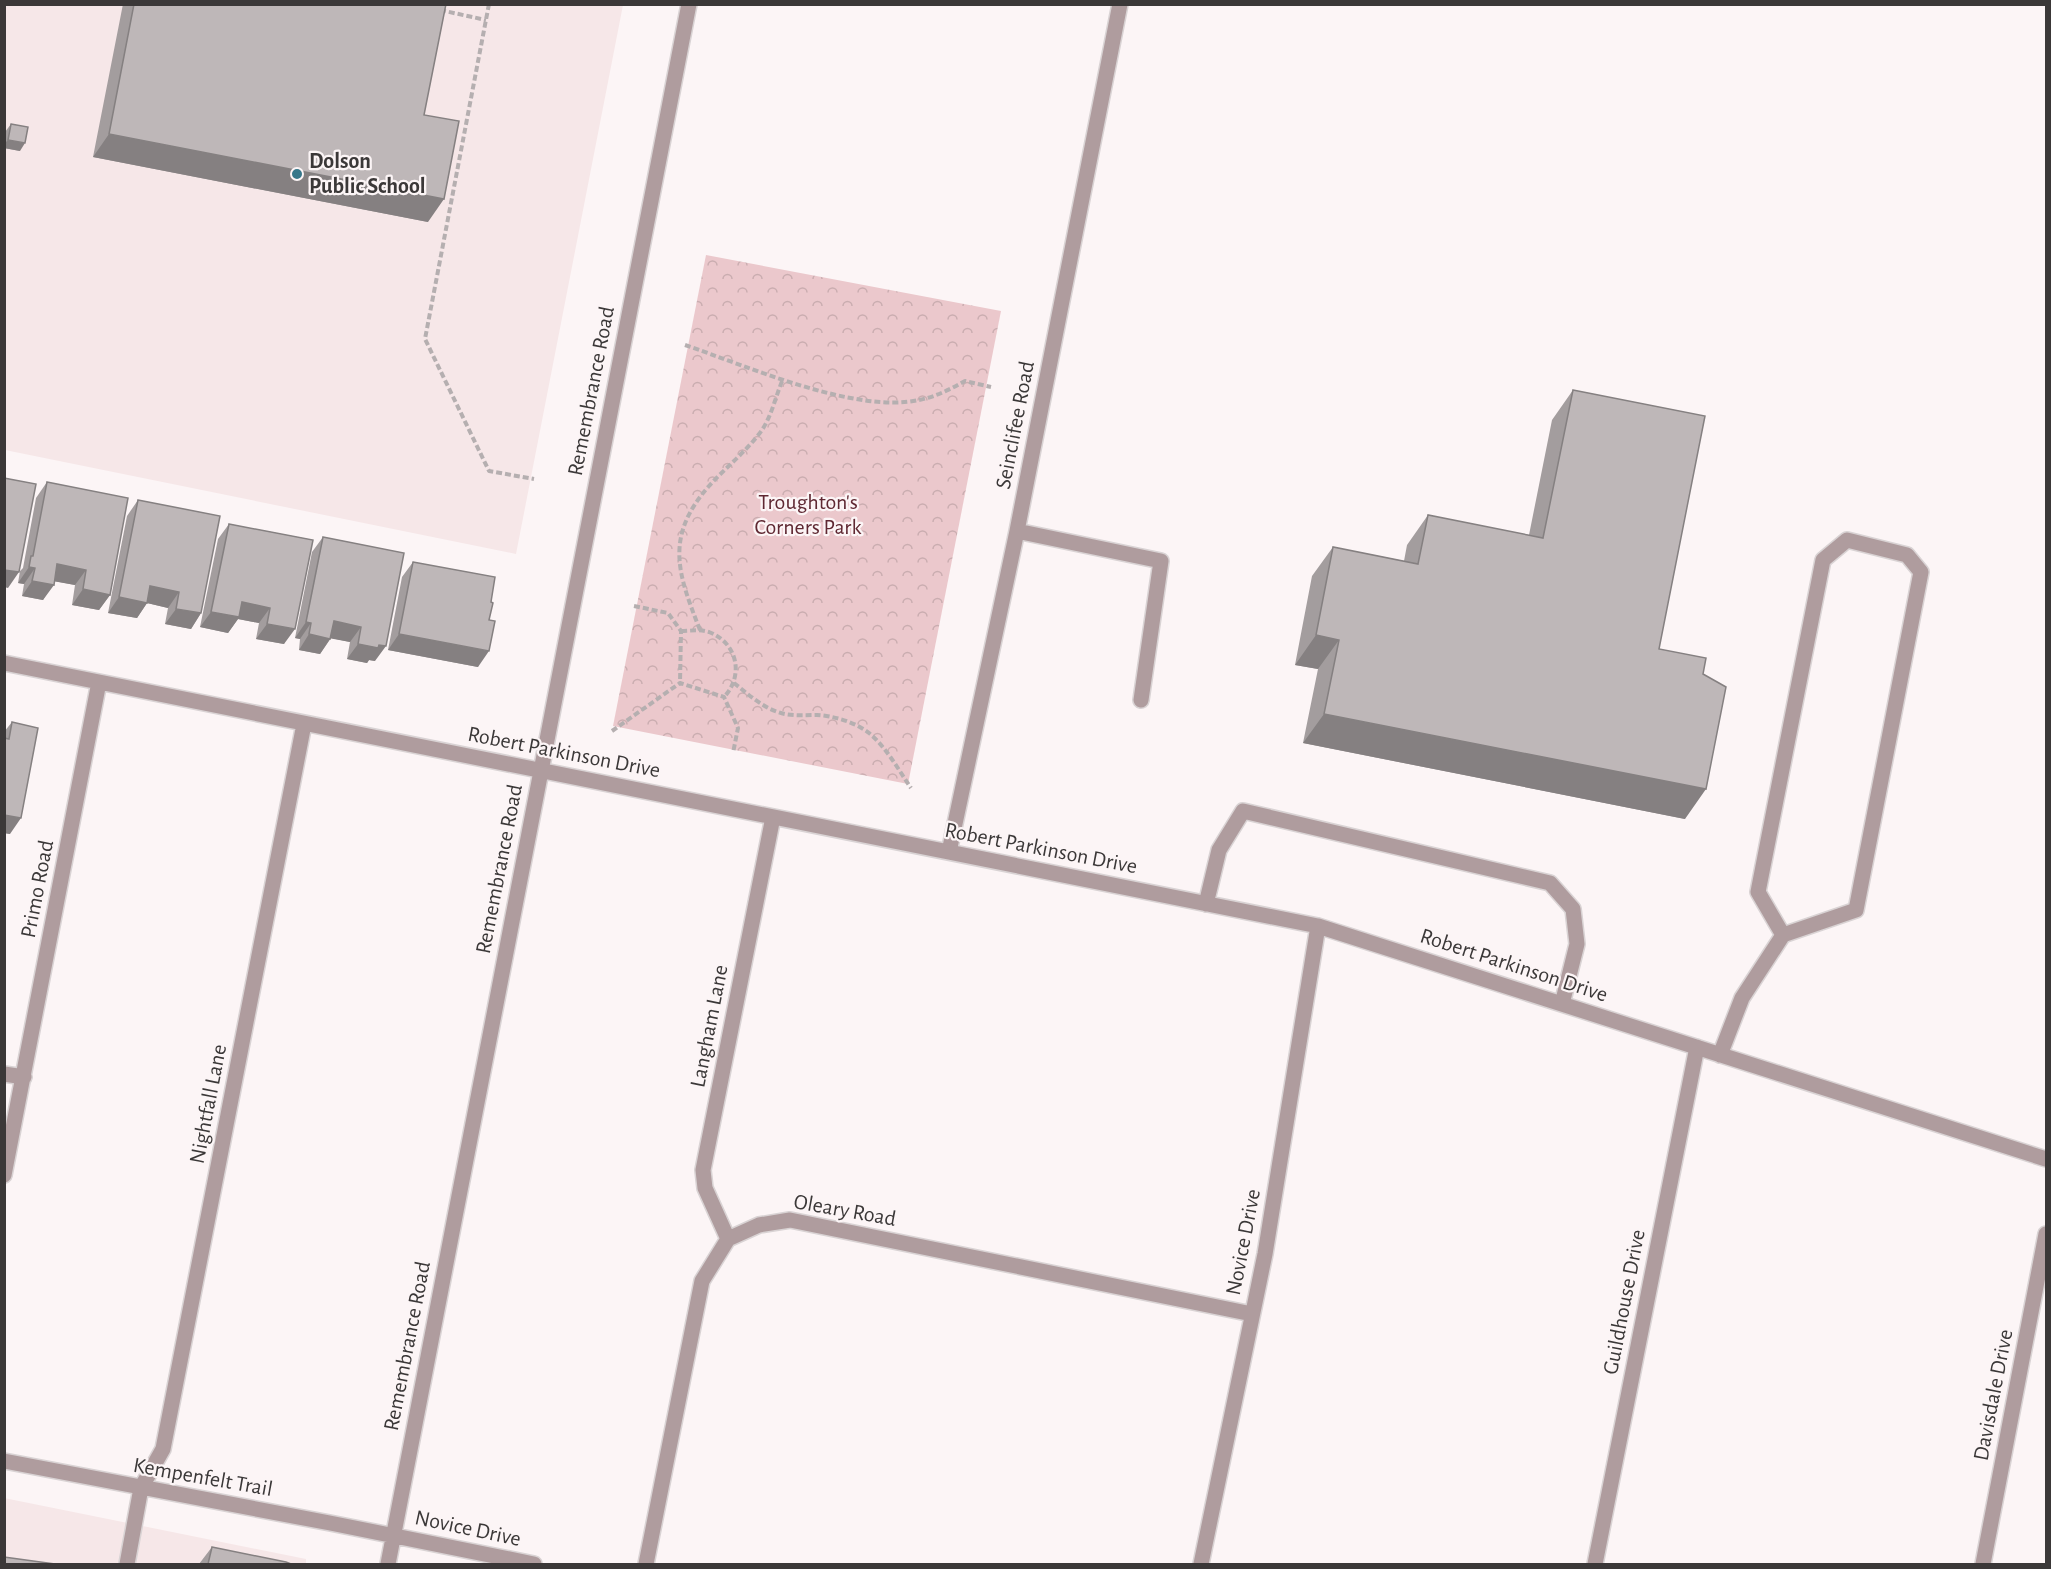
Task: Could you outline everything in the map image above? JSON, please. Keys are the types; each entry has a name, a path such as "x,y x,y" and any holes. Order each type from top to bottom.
{"street":[{"name":"Remembrance Road","path":"388,1564 689,4"},
{"name":"Seinclifee Road","path":"949,852 1017,531 1120,4"},
{"path":"1017,531 1161,561 1140,700"},
{"path":"1720,1055 1742,998 1783,935 1856,910 1921,572 1907,555 1847,540 1823,560 1758,891 1783,935"},
{"name":"Robert Parkinson Drive","path":"4,663 1318,926 2046,1159"},
{"name":"Primo Road","path":"4,1175 99,682"},
{"name":"Nightfall Lane","path":"141,1488 164,1449 304,724"},
{"path":"1206,904 1219,850 1243,811 1550,883 1573,909 1576,944 1562,1004"},
{"name":"Langham Lane","path":"728,1239 705,1188 703,1170 773,817"},
{"name":"Novice Drive","path":"1201,1564 1265,1254 1318,926"},
{"name":"Guildhouse Drive","path":"1594,1564 1697,1047"},
{"path":"4,1074 24,1077"},
{"name":"Oleary Road","path":"728,1239 759,1225 790,1220 1252,1314"},
{"name":"Davisdale Drive","path":"1983,1564 2046,1234"},
{"path":"646,1564 702,1281 728,1239"},
{"name":"Kempenfelt Trail","path":"4,1461 394,1536"},
{"path":"127,1564 141,1488"},
{"name":"Novice Drive","path":"394,1536 534,1564"}],"path":[{"path":"489,4 425,339 489,471 534,479"},
{"path":"438,10 486,20"},
{"path":"685,345 817,390 857,400 889,403 919,400 952,389 965,381 991,387"},
{"path":"700,630 680,574 679,552 682,530 692,508 703,493 749,447 764,427 783,379"},
{"path":"634,606 668,613 681,631 680,683"},
{"path":"681,631 700,630 717,636 733,652 736,662 734,683 724,697"},
{"path":"680,683 724,697 738,728 733,753"},
{"path":"612,731 680,683"},
{"path":"734,683 768,708 783,714 834,718 849,722 867,732 881,744 911,788"}],"shaded area":[{"name":"Dolson Public School","path":"4,5 623,5 516,554 5,450"},
{"path":"4,1498 306,1559 306,1564 5,1564"}],"green space":[{"name":"Troughton's Corners Park","path":"706,255 1001,311 908,784 613,726"}],"building":[{"path":"134,4 446,4 424,115 459,121 444,199 109,134"},
{"path":"11,124 28,127 25,143 8,140"},
{"path":"1573,390 1705,416 1659,649 1706,658 1703,674 1726,687 1706,789 1324,714 1339,640 1316,635 1333,547 1418,564 1428,515 1543,538"},
{"path":"4,478 36,484 19,572 4,570"},
{"path":"47,482 128,498 110,595 83,589 86,570 57,564 54,585 32,581 35,568 29,567"},
{"path":"138,500 220,516 201,613 176,609 179,592 150,586 147,603 119,597"},
{"path":"229,524 313,540 295,629 267,624 270,608 242,602 239,617 211,612"},
{"path":"323,537 404,553 386,646 379,645 378,648 358,644 361,627 334,621 330,639 309,634 311,623 306,622"},
{"path":"413,562 495,577 489,620 495,621 489,651 399,634"},
{"path":"12,722 38,728 21,818 4,815 4,738 9,739"},
{"path":"212,1547 286,1562 291,1564 208,1564"},
{"path":"4,1557 55,1564 4,1564"}],"place":[{"name":"Dolson Public School","path":"297,174"}]}
